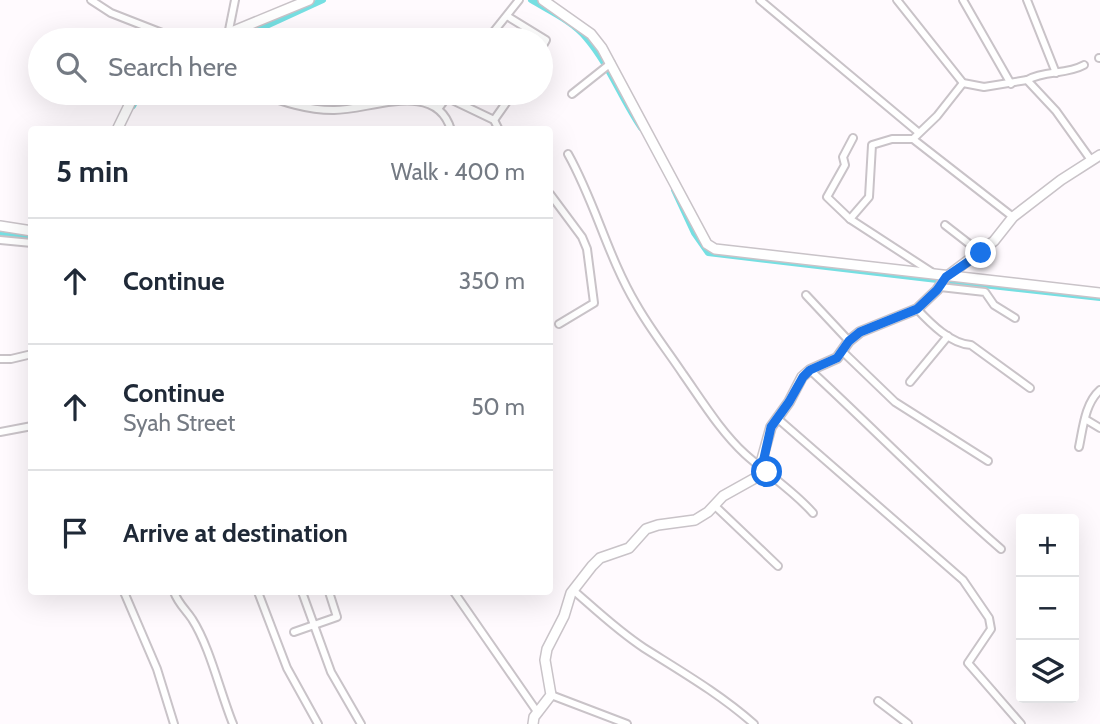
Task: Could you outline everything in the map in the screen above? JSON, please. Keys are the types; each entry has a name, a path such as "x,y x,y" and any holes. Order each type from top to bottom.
{"street":[{"path":"91,0 111,13 149,28"},
{"path":"229,28 235,0"},
{"path":"249,28 309,0"},
{"path":"497,28 519,0"},
{"path":"760,0 918,132"},
{"path":"963,0 1011,84"},
{"path":"1027,0 1056,73"},
{"path":"545,1 591,34 707,244 715,249 942,281 1100,293"},
{"path":"895,2 963,83 984,87 1011,84 1034,76 1072,71 1084,65"},
{"path":"507,16 526,28"},
{"path":"572,94 608,65"},
{"path":"533,724 551,695 545,660 547,649 573,590 600,558 629,548 646,529 695,520 708,512 723,496 757,477 762,467 767,439 777,418 810,370 829,363 849,341 870,327 917,309 942,281 994,241 1013,217 1096,158 1027,80"},
{"path":"913,139 931,123 963,83"},
{"path":"119,126 129,105"},
{"path":"297,105 351,110 369,105"},
{"path":"425,105 438,109 448,119 449,126"},
{"path":"438,109 441,105"},
{"path":"466,105 494,120 497,126"},
{"path":"494,120 505,105"},
{"path":"853,138 843,157 845,165 827,197 850,219 942,281 985,292 994,305 1015,318"},
{"path":"850,219 869,197 872,145 892,139 913,139 1013,217"},
{"path":"568,154 580,174 605,241 648,324 705,406 744,453 797,495 813,513"},
{"path":"553,198 582,237 587,249 594,303 559,324"},
{"path":"945,225 981,253"},
{"path":"0,226 28,230"},
{"path":"0,240 28,243"},
{"path":"806,295 849,341"},
{"path":"917,309 948,336 961,345 971,345 1030,388"},
{"path":"909,382 948,336"},
{"path":"842,351 895,402 988,461"},
{"path":"0,359 28,355"},
{"path":"810,370 888,442 944,500 1001,549"},
{"path":"1079,447 1085,419 1100,390"},
{"path":"777,418 962,580 989,618 991,629 968,663 1021,724"},
{"path":"1085,419 1100,428"},
{"path":"0,432 28,427"},
{"path":"714,505 778,566"},
{"path":"573,590 625,633 708,687 754,724"},
{"path":"125,595 152,656 174,724"},
{"path":"175,595 178,604 192,619 197,630 215,671 233,724"},
{"path":"259,595 287,668 318,724"},
{"path":"303,595 331,672 361,724"},
{"path":"294,632 337,617 330,595"},
{"path":"456,595 538,713"},
{"path":"551,695 627,724"},
{"path":"878,701 908,724"}],"waterway":[{"path":"262,28 323,0"},
{"path":"531,0 567,21 586,38 641,128"},
{"path":"674,190 694,233 708,253 1100,298"},
{"path":"0,233 28,237"}],"route":[{"path":"767,472 762,467 771,427 803,377 810,370 837,358 849,341 860,332 917,309 946,277 981,253"}]}
